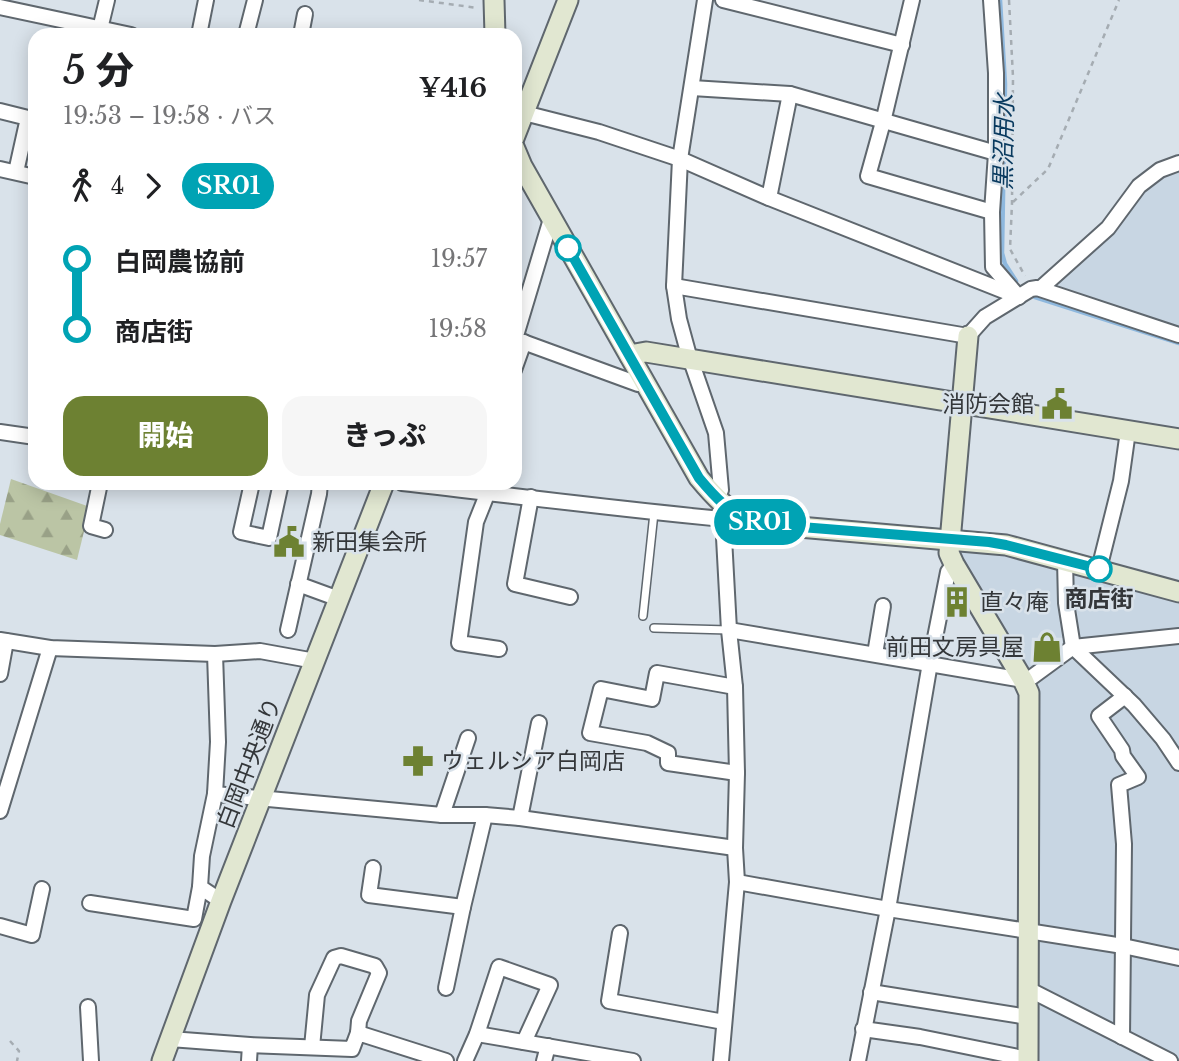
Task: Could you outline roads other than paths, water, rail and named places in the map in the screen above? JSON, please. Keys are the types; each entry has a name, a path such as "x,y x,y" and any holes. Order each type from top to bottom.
{"street":[{"path":"100,28 107,0"},
{"path":"200,28 206,0"},
{"path":"248,28 255,0"},
{"path":"522,118 568,0"},
{"path":"705,0 680,159 674,286 690,360 716,433 724,510 729,630 735,687 737,882 721,1061"},
{"path":"723,0 902,45"},
{"path":"912,0 868,176 992,212"},
{"path":"991,0 996,72 993,267 1019,297"},
{"path":"494,5 495,28"},
{"path":"0,7 95,28"},
{"path":"302,28 305,14"},
{"path":"692,88 790,94 996,153"},
{"path":"769,198 790,94"},
{"path":"0,111 28,118 16,172"},
{"path":"524,113 598,132 680,159 769,198 1019,297"},
{"path":"863,1029 920,1037 1028,1060 1028,688 978,608 949,553 968,335 985,317 1031,289 1108,228 1139,186 1160,170 1179,163"},
{"path":"522,166 699,478 724,510"},
{"path":"0,169 28,175"},
{"path":"522,316 551,219"},
{"path":"1035,284 1061,296 1179,335"},
{"path":"674,286 968,335"},
{"path":"522,348 524,342 638,384 643,381"},
{"path":"630,356 646,352 1179,439"},
{"path":"1099,569 1121,481 1128,431"},
{"path":"0,432 28,436"},
{"path":"99,490 91,526 105,530"},
{"path":"250,490 241,532 269,538 279,490"},
{"path":"288,630 319,490"},
{"name":"白岡中央通り","path":"162,1061 221,901 381,490"},
{"path":"469,490 654,513 724,510 752,521 776,525 1006,545 1179,592"},
{"path":"488,492 476,522 459,643 499,649"},
{"path":"531,497 515,584 570,597"},
{"path":"1065,560 1066,603 1073,647 1134,705 1179,763"},
{"path":"858,1061 888,909 930,663 948,572 954,565"},
{"path":"298,584 339,599"},
{"path":"875,654 883,606"},
{"path":"729,630 1023,680 1073,647 1179,636"},
{"path":"0,674 3,640 50,648 215,654 260,651 315,661"},
{"path":"0,811 50,648"},
{"path":"90,903 194,919 202,856 215,794 218,742 215,654"},
{"path":"735,687 657,673 652,699 601,689 590,733 647,743 668,753 668,763 737,773"},
{"path":"1122,1037 1124,844 1119,785 1138,777 1099,716 1125,696"},
{"path":"520,818 539,723"},
{"path":"442,815 468,738"},
{"path":"215,794 442,815 520,818 735,848"},
{"path":"446,988 485,815"},
{"path":"373,868 369,895 463,907"},
{"path":"737,882 1123,946 1179,958"},
{"path":"200,887 221,901"},
{"path":"0,926 32,935 42,889"},
{"path":"621,933 609,1001 724,1022"},
{"path":"170,1039 250,1045 352,1049 359,1021 379,973 375,966 341,956 334,958 317,995 312,1047"},
{"path":"466,1061 499,967 550,985 524,1042"},
{"path":"1028,989 1171,1061"},
{"path":"871,992 1028,1017"},
{"path":"88,1007 91,1061"},
{"path":"358,1033 446,1061"},
{"path":"477,1034 634,1061"},
{"path":"249,1061 250,1045"},
{"path":"544,1061 548,1046"}],"lane":[{"path":"643,616 654,513"},
{"path":"653,628 729,630"}],"waterway":[{"name":"黒沼用水","path":"1000,0 1005,84 1002,253 1005,264 1016,281"},
{"name":"黒沼用水","path":"1035,297 1179,343"}],"place":[{"name":"消防会館","path":"1057,404"},
{"name":"新田集会所","path":"289,542"},
{"name":"商店街","path":"1099,569"},
{"name":"直々庵","path":"957,602"},
{"name":"前田文房具屋","path":"1047,647"},
{"name":"ウェルシア白岡店","path":"418,761"}]}
